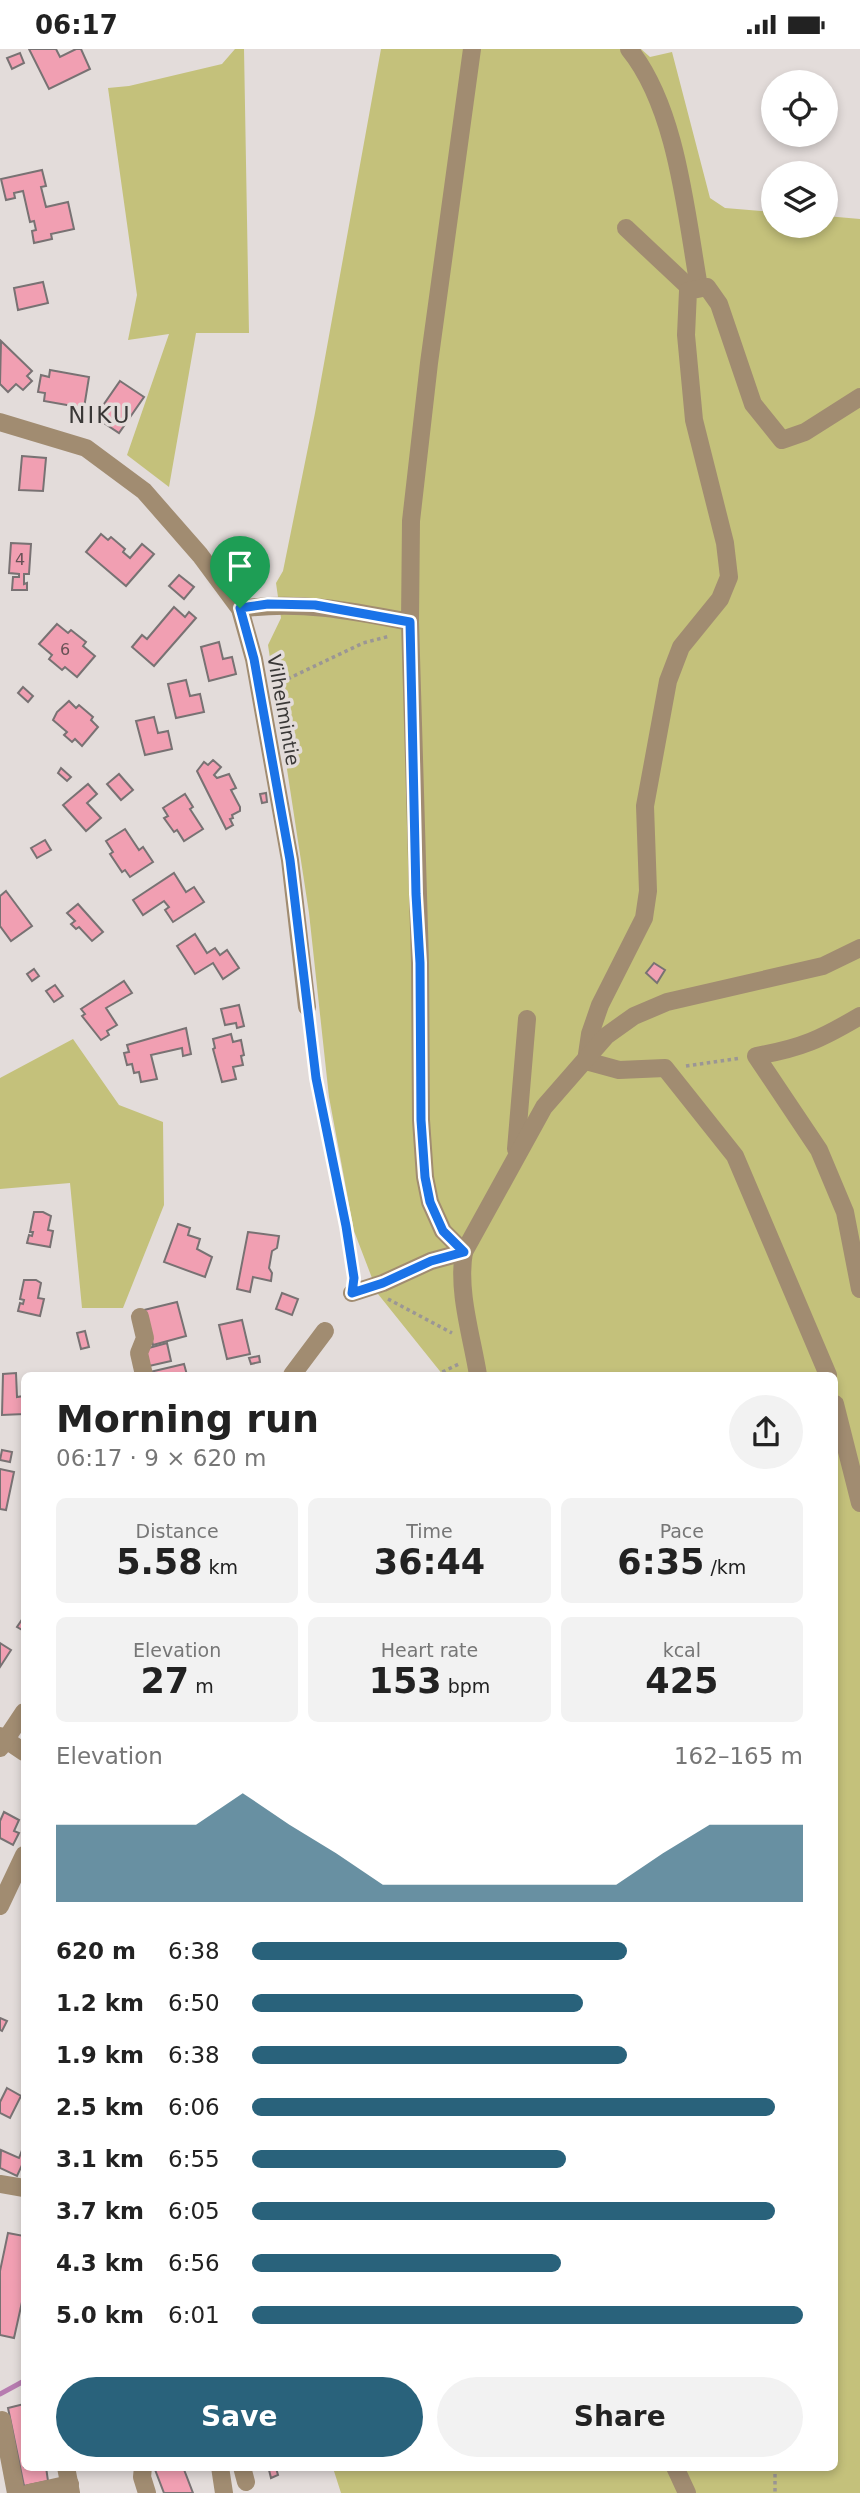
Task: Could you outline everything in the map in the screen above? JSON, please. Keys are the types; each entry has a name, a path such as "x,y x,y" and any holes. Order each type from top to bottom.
{"street":[{"path":"464,1252 443,1231 430,1202 425,1177 421,1120 420,963 410,622 411,521 429,363 472,49"},
{"path":"629,49 640,62 667,124 682,192 695,288"},
{"path":"626,228 695,288"},
{"path":"586,1061 590,1034 600,1005 644,918 648,891 645,806 668,681 681,647 720,599 729,577 725,543 694,420 686,335 688,291 707,287 719,304 753,404 782,440 805,432 860,397"},
{"name":"Vilhelmintie","path":"0,422 86,448 144,491 200,555 240,608 260,690 293,883 307,1007"},
{"path":"240,608 268,604 315,605 410,622"},
{"path":"478,1372 463,1289 461,1269 464,1252 544,1107 606,1037 634,1016 667,1002 822,966 860,948"},
{"path":"860,1016 820,1040 791,1050 756,1056 819,1150 845,1212 860,1289"},
{"path":"516,1156 527,1019"},
{"path":"586,1061 619,1070 665,1068 736,1156 827,1372"},
{"path":"359,1291 431,1261 464,1252"},
{"path":"140,1317 145,1338 139,1353 143,1372"},
{"path":"294,1372 326,1331"},
{"path":"838,1416 860,1503"},
{"path":"21,1716 2,1741 21,1750"},
{"path":"0,1906 21,1862"},
{"path":"0,2184 21,2188"},
{"path":"2,2420 16,2493"},
{"path":"143,2471 147,2493"},
{"path":"221,2471 224,2493"},
{"path":"677,2471 687,2493"},
{"path":"29,2493 69,2482"}],"path":[{"path":"260,690 284,682 363,643 390,636 410,622"},
{"path":"307,1007 316,1078 354,1278 359,1291 474,1350 441,1372"},
{"path":"665,1068 756,1056"},
{"path":"775,2471 775,2493"}],"shaded area":[{"path":"235,49 244,49 249,333 196,333 169,487 127,455 169,334 128,340 137,295 108,88 129,86 222,64"},
{"path":"381,49 641,49 650,57 672,52 710,198 725,208 761,211 761,238 838,238 838,217 860,219 860,2493 341,2493 334,2471 838,2471 838,1372 441,1372 378,1294 416,1262 372,1278 354,1231 329,1097 309,913 268,645 281,618 276,583 283,571 315,413"},
{"path":"73,1039 119,1105 163,1122 164,1205 123,1308 82,1308 70,1183 0,1189 0,1078"}],"building":[{"path":"29,49 56,49 60,57 81,49 90,69 49,89"},
{"path":"20,53 24,63 12,69 7,58"},
{"path":"42,170 46,186 41,187 46,207 68,202 74,229 51,234 52,239 34,243 32,231 36,230 34,221 30,222 23,191 14,193 15,198 6,200 1,179"},
{"path":"43,282 48,303 18,310 14,288"},
{"path":"1,341 32,371 27,376 32,381 23,390 16,384 8,392 0,384"},
{"path":"50,370 89,377 84,408 44,401 45,393 38,392 41,375 49,377"},
{"path":"120,381 144,397 119,433 95,417"},
{"path":"22,456 46,458 43,491 19,490"},
{"path":"101,534 108,540 111,537 125,549 123,552 130,558 142,544 154,554 126,586 86,552"},
{"path":"11,543 31,544 29,574 24,574 27,590 12,590 13,577 19,577 19,574 9,573"},
{"path":"179,575 194,587 184,599 169,586"},
{"path":"174,607 185,617 189,612 196,618 154,666 132,647 142,635 147,639"},
{"path":"57,624 68,633 71,630 86,642 83,646 95,656 77,677 65,667 62,670 49,659 52,655 39,644"},
{"path":"219,642 223,659 232,657 236,674 209,681 201,647"},
{"path":"186,680 190,696 200,694 204,712 176,718 168,684"},
{"path":"23,687 33,696 28,702 18,693"},
{"path":"69,701 76,708 79,705 93,717 91,720 98,727 82,746 75,739 72,742 64,735 67,732 53,720"},
{"path":"154,717 158,733 168,731 172,749 145,755 136,721"},
{"path":"213,760 221,767 214,775 217,778 229,774 236,788 231,790 240,807 240,811 230,819 233,825 226,829 197,771 204,762 208,765"},
{"path":"61,768 71,777 67,781 58,773"},
{"path":"119,774 133,790 121,800 107,784"},
{"path":"88,784 97,794 87,803 101,818 86,831 63,805"},
{"path":"266,793 267,802 262,803 260,794"},
{"path":"185,794 193,807 190,809 203,829 184,841 164,818 168,816 163,808"},
{"path":"125,829 139,850 143,847 153,862 130,877 125,870 122,872 110,854 113,852 106,841"},
{"path":"45,840 51,850 37,858 31,848"},
{"path":"174,873 186,892 194,887 204,902 173,922 165,910 169,907 164,901 143,915 133,900"},
{"path":"6,891 32,926 11,941 0,926 0,896"},
{"path":"78,904 103,932 92,941 79,927 76,929 71,924 75,921 67,913"},
{"path":"195,934 207,953 215,948 220,955 227,950 239,968 223,979 213,963 195,974 177,946"},
{"path":"654,963 665,970 657,983 646,973"},
{"path":"34,969 39,976 32,981 27,974"},
{"path":"124,981 132,993 106,1008 117,1025 107,1031 109,1035 101,1040 82,1016 85,1014 81,1009"},
{"path":"55,985 63,996 54,1002 46,991"},
{"path":"239,1005 244,1026 237,1028 236,1023 225,1025 221,1009"},
{"path":"186,1028 191,1054 183,1056 182,1048 151,1055 157,1079 141,1082 139,1072 134,1073 132,1064 127,1065 124,1053 129,1052 127,1045"},
{"path":"231,1034 233,1042 241,1040 243,1065 233,1067 236,1079 222,1082 213,1039"},
{"path":"34,1212 51,1216 48,1230 53,1231 50,1247 27,1243 33,1232 30,1232"},
{"path":"178,1224 190,1228 188,1235 200,1239 197,1249 212,1257 205,1277 164,1262"},
{"path":"248,1232 279,1236 277,1248 272,1251 269,1268 272,1273 271,1281 253,1277 250,1292 237,1289"},
{"path":"24,1280 41,1283 38,1298 44,1299 40,1316 18,1311 24,1300 20,1299"},
{"path":"282,1293 298,1299 292,1315 276,1309"},
{"path":"177,1302 186,1336 153,1345 144,1310"},
{"path":"242,1320 250,1354 227,1359 219,1325"},
{"path":"85,1331 89,1347 81,1349 77,1333"},
{"path":"167,1343 171,1361 149,1366 145,1349"},
{"path":"259,1356 260,1362 251,1364 249,1358"},
{"path":"184,1364 186,1372 150,1372"},
{"path":"16,1373 17,1397 21,1396 21,1414 2,1415 3,1374"},
{"path":"2,1450 12,1452 10,1462 0,1460"},
{"path":"0,1469 14,1472 6,1510 0,1509"},
{"path":"0,1643 11,1650 0,1667"},
{"path":"4,1812 19,1820 14,1831 19,1833 13,1845 0,1838 0,1821"},
{"path":"0,2018 7,2021 2,2031 0,2030"},
{"path":"7,2088 21,2096 10,2118 0,2113 0,2102"},
{"path":"1,2150 19,2158 21,2153 21,2167 17,2176 0,2168"},
{"path":"8,2233 21,2235 21,2306 14,2338 0,2335 0,2271"},
{"path":"21,2405 21,2471 47,2471 48,2481 24,2486 8,2408"},
{"path":"156,2471 185,2471 193,2493 164,2493"},
{"path":"269,2471 277,2471 278,2475 271,2478"}],"waterway":[{"path":"0,2394 21,2383"}],"district":[{"name":"NIKU","path":"100,415"}],"route":[{"path":"268,604 315,605 410,622 420,963 421,1120 425,1177 430,1202 443,1231 464,1252 431,1261 383,1283 352,1293 354,1278 346,1226 316,1078 290,860 254,659 240,608 268,604"}]}
